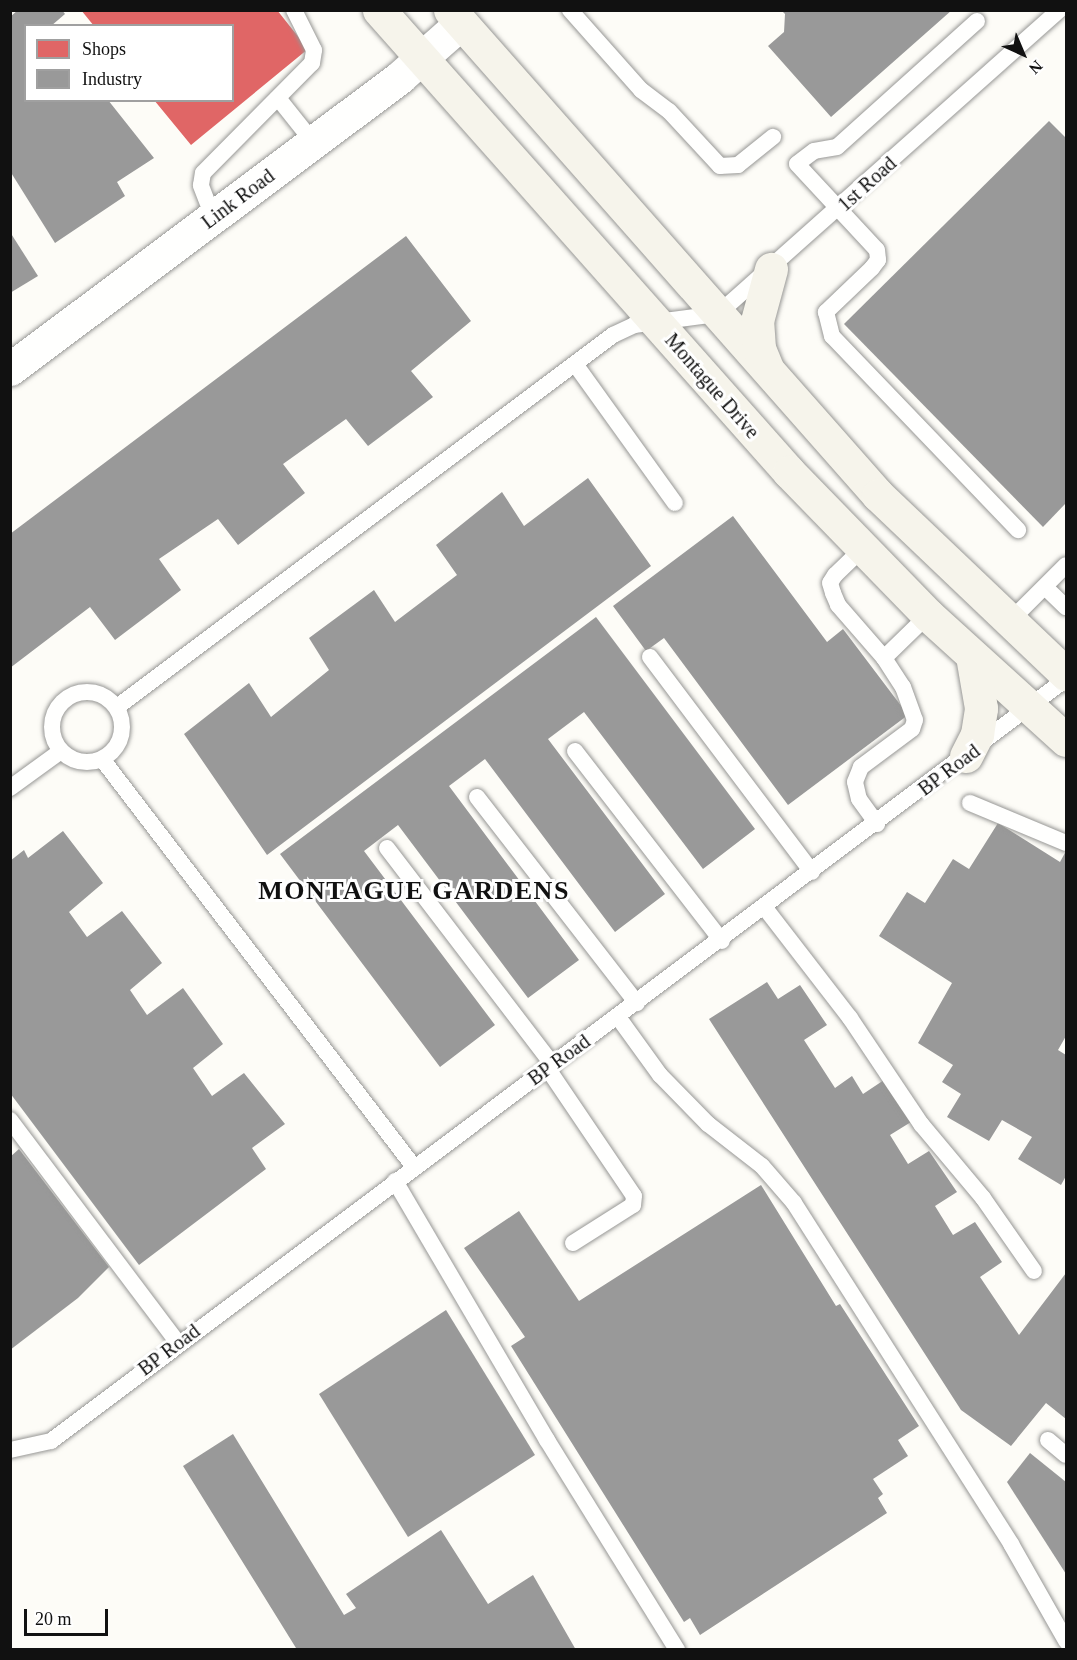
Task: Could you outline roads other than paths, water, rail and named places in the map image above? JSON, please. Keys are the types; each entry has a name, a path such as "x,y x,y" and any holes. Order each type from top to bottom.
{"main road":[{"name":"Montague Drive","path":"379,10 656,322 862,549 928,615 1066,740"},
{"path":"462,15 768,373 878,495 1066,674"},
{"path":"768,373 759,348 757,321 771,268"},
{"path":"966,756 977,734 981,708 972,656"}],"street":[{"name":"Link Road","path":"10,369 423,59 462,15"}],"lane":[{"path":"213,217 201,184 203,173 312,63 314,50 294,10"},
{"path":"570,10 641,90 677,119 720,166 738,165 773,137"},
{"name":"1st Road","path":"718,314 838,210 1059,10"},
{"path":"977,21 837,147 814,151 796,164 877,250 878,260 826,312 832,336 1018,530"},
{"path":"278,98 313,142"},
{"path":"117,707 613,335 634,325 718,314"},
{"path":"575,364 675,503"},
{"path":"862,549 830,583 838,605 884,658 903,687 915,720 912,729 861,767 855,782 859,799 877,824"},
{"path":"1010,621 1066,565"},
{"path":"1045,587 1066,607"},
{"path":"884,658 928,615"},
{"path":"650,657 812,872"},
{"name":"BP Road","path":"10,1450 51,1441 395,1181 722,941 1066,679"},
{"path":"84,692 96,693 117,707 123,730 120,742 102,759 78,762 61,751 53,737 51,724 62,702 84,692"},
{"path":"10,788 61,751"},
{"path":"575,751 722,941"},
{"path":"102,759 414,1167"},
{"path":"477,797 637,1003"},
{"path":"970,803 1066,843"},
{"path":"387,848 550,1067 634,1196 633,1205 573,1243"},
{"path":"765,908 850,1018 921,1124 983,1198 1034,1271"},
{"path":"618,1017 660,1075 708,1124 762,1166 794,1203 1011,1544 1066,1641"},
{"path":"10,1120 178,1343"},
{"path":"395,1181 547,1440 677,1650"},
{"path":"1048,1440 1066,1455"}],"district":[{"name":"MONTAGUE GARDENS","path":"414,891"}]}
